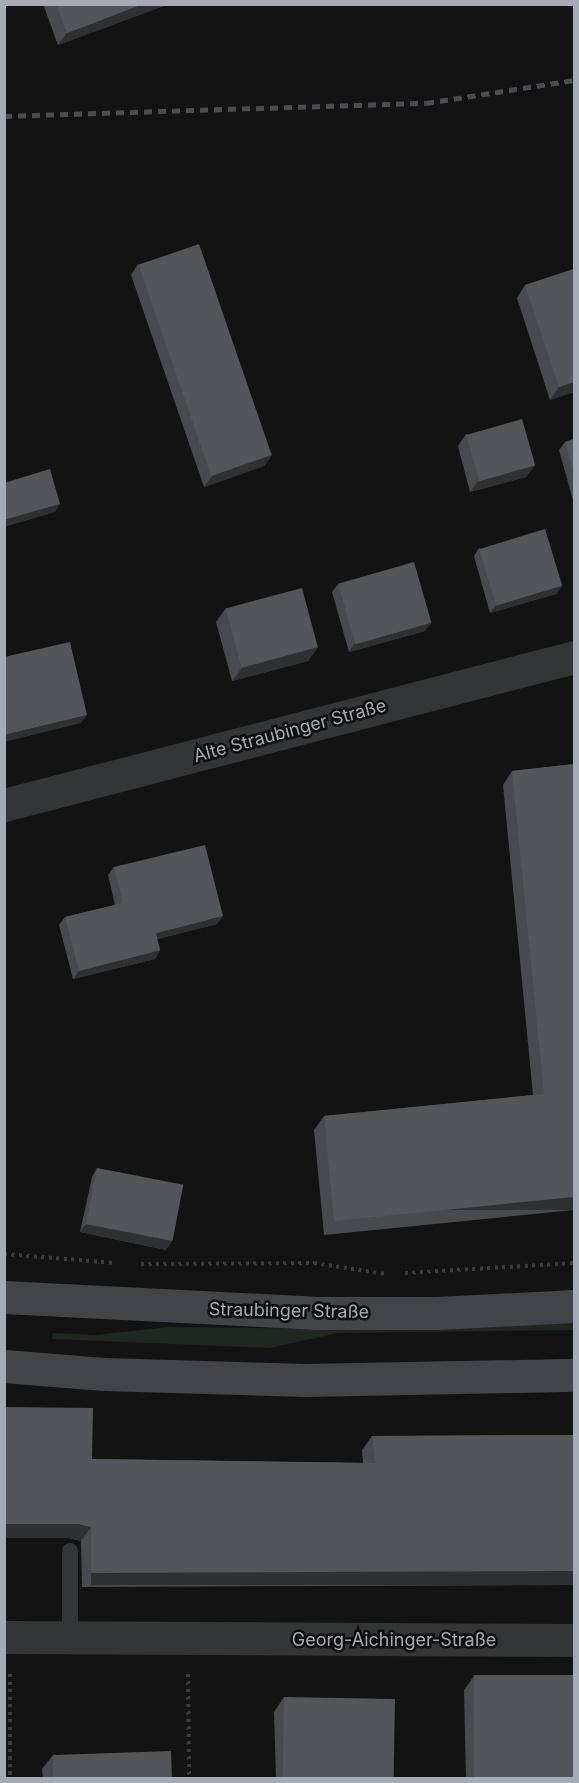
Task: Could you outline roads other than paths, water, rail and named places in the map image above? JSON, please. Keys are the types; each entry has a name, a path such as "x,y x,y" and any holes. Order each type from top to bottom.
{"main road":[{"name":"Straubinger Straße","path":"4,1297 315,1313 437,1313 574,1306"},
{"path":"4,1366 104,1374 306,1380 574,1375"}],"street":[{"name":"Alte Straubinger Straße","path":"4,805 574,657"},
{"name":"Georg-Aichinger-Straße","path":"7,1637 574,1640"}],"lane":[{"path":"70,1551 70,1637"}],"railway":[{"path":"4,116 426,103 574,80"}]}
